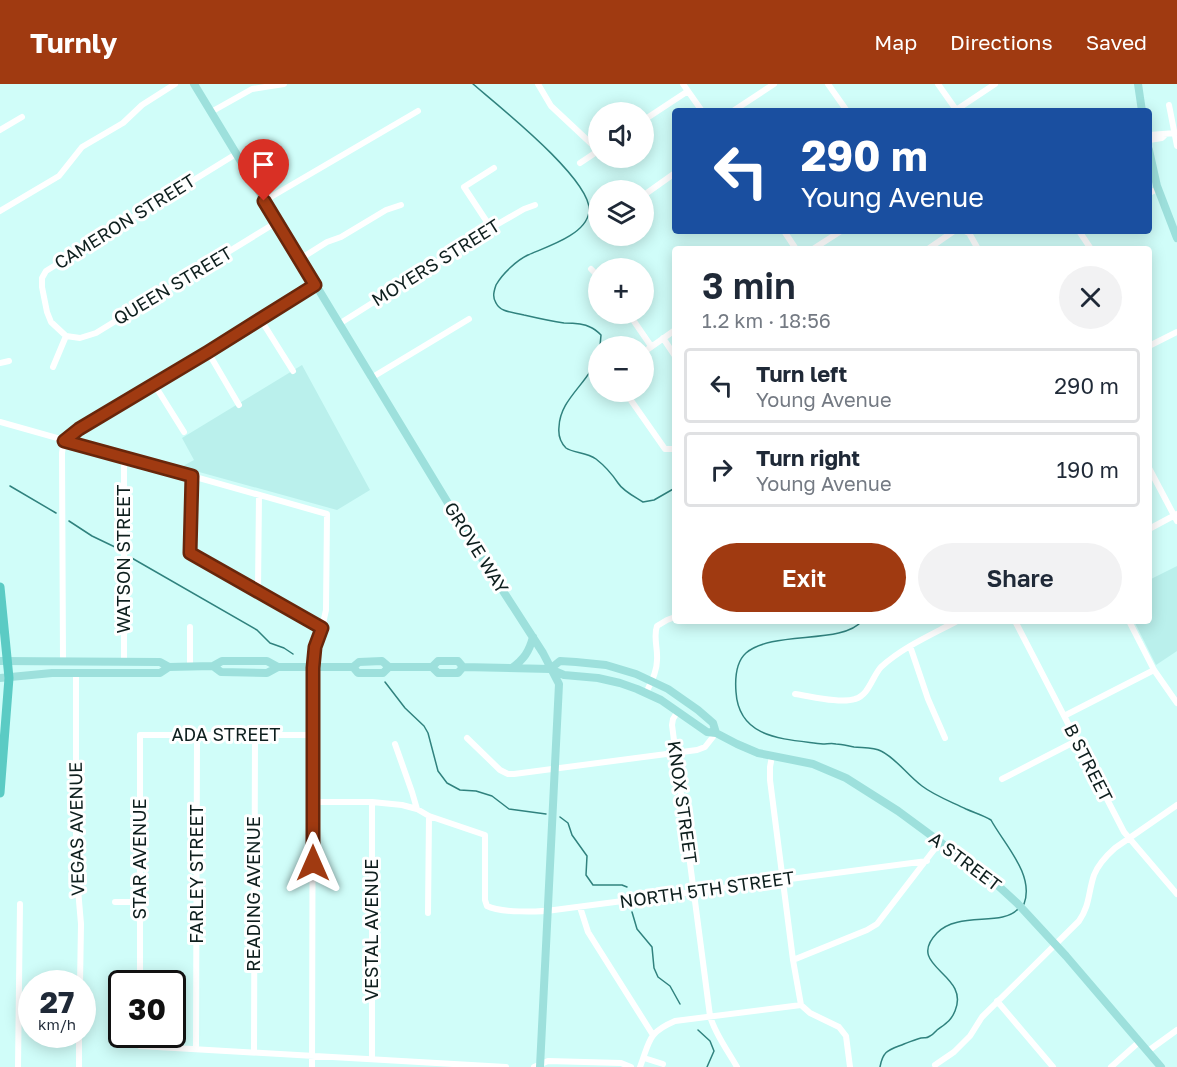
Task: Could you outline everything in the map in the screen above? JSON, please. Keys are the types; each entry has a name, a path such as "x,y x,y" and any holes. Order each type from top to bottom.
{"highway":[{"path":"0,587 5,678 0,793"}],"main road":[{"name":"GROVE WAY","path":"194,84 474,546 543,653 559,684 538,1066"},
{"path":"1138,84 1142,108"},
{"path":"1153,190 1177,238"},
{"path":"512,668 525,657 533,638"},
{"path":"4,661 160,662 168,667"},
{"path":"5,678 44,674 160,673 168,667 213,666 222,661 267,661 278,667 353,667 358,673 383,673 388,667 432,667 438,673 450,674 458,674 463,667 550,669"},
{"name":"A STREET","path":"716,733 713,723 677,694 624,670 591,663 560,661 550,669 564,675 610,681 646,693 678,711 706,732 716,733 749,749 772,756 813,764 838,774 873,794 993,881 1017,903 1161,1067"}],"street":[{"path":"0,211 59,176 82,147 123,123 142,105 175,84"},
{"path":"211,112 252,89 284,84"},
{"path":"538,84 552,106 588,140"},
{"path":"683,84 700,108"},
{"path":"738,108 774,84"},
{"path":"828,84 844,108"},
{"path":"938,84 956,108"},
{"path":"960,108 995,84"},
{"path":"654,113 688,91"},
{"path":"1169,105 1177,146"},
{"path":"264,201 418,111"},
{"path":"0,130 22,117"},
{"path":"1152,135 1163,133 1165,135"},
{"path":"1152,140 1175,133"},
{"name":"CAMERON STREET","path":"66,336 51,322 47,312 42,287 42,278 46,270 236,154"},
{"path":"580,164 588,158"},
{"path":"491,228 464,187 494,168"},
{"path":"654,188 672,175"},
{"path":"300,259 386,210 401,205"},
{"name":"MOYERS STREET","path":"339,324 491,228 535,205"},
{"name":"QUEEN STREET","path":"66,336 80,338 96,333 277,222"},
{"path":"818,246 836,234"},
{"path":"932,246 950,234"},
{"path":"63,661 62,453 64,441 79,429 315,285"},
{"path":"371,378 469,319"},
{"path":"261,320 293,371"},
{"path":"654,344 672,332"},
{"path":"1152,344 1177,332"},
{"path":"53,367 66,336"},
{"path":"663,338 672,352"},
{"path":"208,352 239,405"},
{"path":"0,363 9,361"},
{"path":"154,384 184,432"},
{"path":"633,402 665,449 672,449"},
{"path":"0,422 327,514 326,610 315,647 313,668 312,1067"},
{"name":"WATSON STREET","path":"124,457 124,662"},
{"path":"1152,473 1176,517 1152,528"},
{"path":"192,476 190,553 322,628"},
{"path":"258,591 259,495"},
{"path":"646,693 655,673 657,660 654,633 657,626 672,618"},
{"path":"795,694 845,701 856,699 862,696 880,668 910,646 951,624"},
{"name":"B STREET","path":"1017,624 1116,818 1129,839 1177,894"},
{"path":"1131,624 1154,670 1177,703"},
{"path":"190,627 190,666"},
{"path":"910,646 928,699 945,738"},
{"path":"1064,716 1154,670"},
{"name":"VEGAS AVENUE","path":"76,673 76,866 81,924 80,970"},
{"name":"KNOX STREET","path":"678,711 672,725 710,1016 737,1067"},
{"path":"467,738 504,772 514,774 702,749 716,733"},
{"name":"ADA STREET","path":"140,735 312,735"},
{"name":"STAR AVENUE","path":"140,735 140,970"},
{"name":"FARLEY STREET","path":"196,1049 197,735"},
{"name":"READING AVENUE","path":"254,1052 255,735"},
{"path":"1002,779 1076,741"},
{"path":"395,744 417,809"},
{"path":"772,756 770,780 801,1005 810,1013 839,1027 846,1036 850,1067"},
{"path":"313,802 372,802 402,805 417,809 429,816 428,913"},
{"name":"VESTAL AVENUE","path":"372,802 372,1059"},
{"path":"935,1065 954,1052 970,1036 982,1017 997,1001 1082,918 1095,874 1110,852 1177,805"},
{"name":"NORTH 5TH STREET","path":"429,816 485,835 484,892 487,906 495,909 548,911 927,861"},
{"path":"793,960 877,924 940,842"},
{"path":"116,902 140,902"},
{"path":"18,1067 20,904"},
{"path":"580,907 588,932 652,1035"},
{"path":"997,1001 1053,1067"},
{"path":"640,1067 652,1035 675,1021 801,1005"},
{"path":"1148,1051 1177,1030"},
{"path":"1111,1067 1139,1042"},
{"path":"79,1067 80,1048"},
{"path":"177,1048 506,1067"},
{"path":"644,1058 663,1064"},
{"path":"538,1066 548,1061 621,1063 631,1067"}],"shaded area":[{"path":"302,365 370,490 337,510 181,467 194,460 182,438"},
{"path":"1177,566 1177,651 1156,665 1136,624 1152,624 1152,578"}],"waterway":[{"path":"473,84 561,163 586,198 589,212 581,227 573,234 524,257 510,268 496,285 495,301 501,309 508,312 587,326 601,336"},
{"path":"588,374 565,406 561,416 559,436 566,448 596,459 623,489 643,502 654,500 672,490"},
{"path":"10,486 56,513"},
{"path":"69,521 117,548"},
{"path":"130,557 257,630 270,643 293,654"},
{"path":"858,624 839,633 773,642 758,646 746,653 738,666 736,682 739,708 746,720 755,728 780,738 878,750 892,758 927,790 991,820 1022,871 1026,893 1024,904"},
{"path":"385,682 405,708 424,726 438,771 447,783 460,790 476,791 492,796 509,809 546,814"},
{"path":"560,817 568,823 572,835 587,856 586,875 593,885 627,887"},
{"path":"880,1067 888,1051 931,1036 950,1020 955,1011 957,998 954,988 932,963 928,954 929,945 937,933 956,922 1002,917 1018,909"},
{"path":"632,912 637,929 652,947 654,968 658,977 670,986 680,1004"},
{"path":"698,1030 710,1041 714,1051 707,1067"}],"route":[{"path":"264,201 315,285 79,429 64,441 192,476 190,553 322,628 315,647 313,668 313,863"}]}
